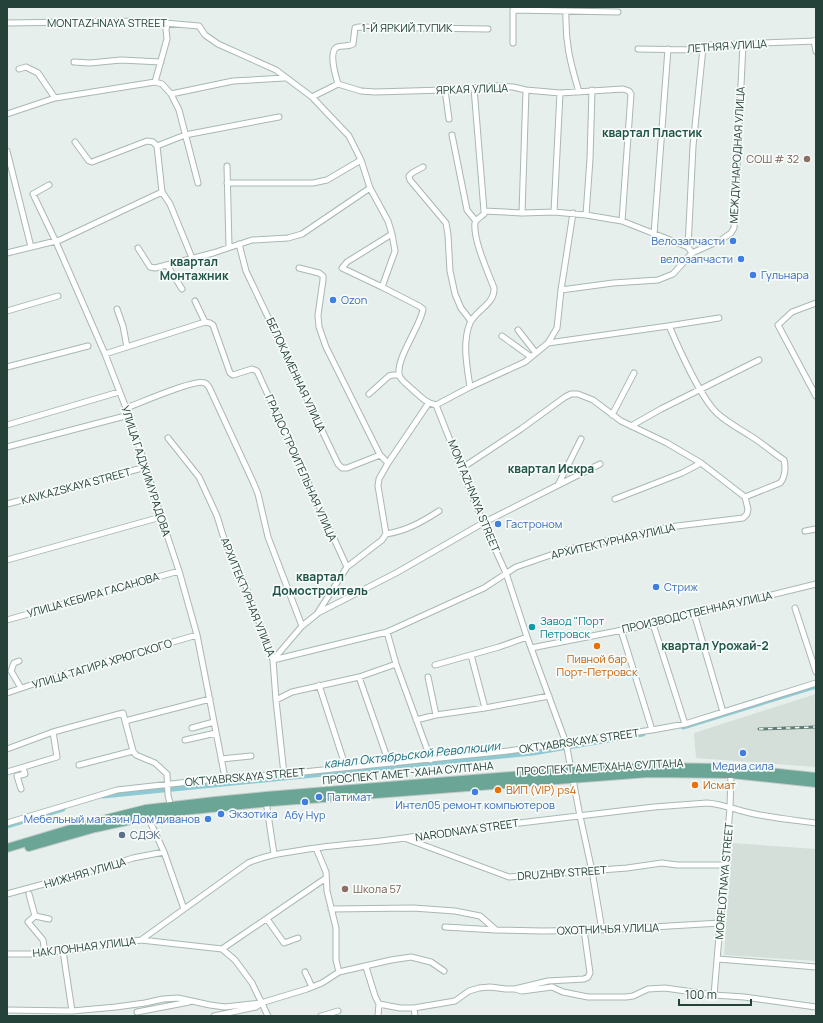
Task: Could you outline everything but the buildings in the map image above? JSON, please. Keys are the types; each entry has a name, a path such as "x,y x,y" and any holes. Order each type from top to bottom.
{"main road":[{"name":"ПРОСПЕКТ АМЕТ-ХАНА СУЛТАНА","path":"7,848 146,813 172,810 214,801 266,799 649,767 816,777"},
{"path":"731,771 816,783"},
{"path":"7,853 146,813"}],"street":[{"path":"514,43 513,10 618,12"},
{"path":"566,11 565,32 567,48 580,92"},
{"name":"MONTAZHNAYA STREET","path":"7,23 141,21 199,26 203,33 212,40 276,70 312,97 349,136 361,160 370,188 388,221 395,252 382,287"},
{"path":"155,82 167,39 167,23"},
{"name":"1-Й ЯРКИЙ ТУПИК","path":"338,84 334,72 334,52 336,48 350,46 353,44 355,28 488,29"},
{"path":"815,41 816,51"},
{"name":"ЛЕТНЯЯ УЛИЦА","path":"638,49 698,50 710,45 815,41"},
{"name":"МЕЖДУНАРОДНАЯ УЛИЦА","path":"561,290 613,283 658,280 673,274 692,252 721,240 731,233 734,228 743,44"},
{"path":"688,247 693,146 703,48"},
{"path":"654,234 668,49"},
{"path":"74,62 90,63 121,60 161,62"},
{"path":"19,69 26,67 38,73 55,98"},
{"path":"171,94 233,81 285,78"},
{"path":"7,114 55,98 155,82 162,84 171,94 179,110 198,184"},
{"path":"312,97 338,84"},
{"name":"ЯРКАЯ УЛИЦА","path":"338,84 361,91 375,92 513,87 526,90 560,93 592,90 629,90 631,94 622,222"},
{"path":"474,88 484,211 484,214 476,221"},
{"path":"445,90 449,119"},
{"path":"522,213 526,90"},
{"path":"586,215 590,159 592,90"},
{"path":"554,212 560,93"},
{"path":"157,146 185,135 279,117"},
{"path":"452,135 467,210 476,221 478,245 494,288 492,299 471,321 467,333 466,348 470,387"},
{"path":"75,142 89,161 92,162 147,141 153,142 157,146 162,192 170,204 192,258"},
{"path":"7,152 30,247"},
{"path":"227,183 314,184 327,180 361,160"},
{"path":"227,166 229,247"},
{"path":"423,167 409,176 410,180 446,223 450,271 455,294 461,308 471,321"},
{"name":"УЛИЦА ГАДЖИМУРАДОВА","path":"49,185 33,194 106,354 119,392 129,415 198,635 225,778"},
{"path":"138,248 150,267 155,268 213,253 252,240 288,238 302,234 370,188"},
{"path":"7,253 56,242 162,192"},
{"path":"484,211 573,213 622,222 688,247 692,252"},
{"path":"392,234 347,262 342,268 423,309 422,315 409,340 402,358 399,375 403,381 428,404 436,405 470,387 525,362 548,343 557,328 561,290 573,213"},
{"name":"БЕЛОКАМЕННАЯ УЛИЦА","path":"239,244 246,271 338,464 342,468 347,468 380,455"},
{"path":"166,265 182,289"},
{"path":"299,268 319,273 323,276 318,315 319,327 326,347 380,455 388,463"},
{"path":"7,311 58,296"},
{"path":"106,354 207,322 195,301"},
{"path":"816,303 792,312 778,324 816,396"},
{"path":"117,309 123,326 127,347"},
{"path":"548,343 718,318"},
{"name":"ГРАДОСТРОИТЕЛЬНАЯ УЛИЦА","path":"207,322 213,325 230,373 236,375 252,369 257,371 347,567"},
{"path":"462,468 521,430 565,397 571,394 578,394 593,400 631,426 667,443 701,463 745,497 780,483 786,465 784,460 718,414 711,407 668,326"},
{"path":"518,330 536,353"},
{"path":"502,336 531,357"},
{"path":"7,367 88,346"},
{"path":"631,426 661,409 759,360"},
{"path":"612,414 634,373"},
{"path":"369,394 389,376 399,375"},
{"path":"126,408 166,392 199,382 205,383 210,387 256,489 268,537 302,626"},
{"path":"7,425 119,392"},
{"path":"317,614 347,567 382,540 386,534 378,486 380,479 388,463 428,404"},
{"name":"MONTAZHNAYA STREET","path":"436,405 483,523 506,574 527,637 567,745 602,930"},
{"path":"7,447 129,415"},
{"name":"АРХИТЕКТУРНАЯ УЛИЦА","path":"168,438 199,477 217,516 225,542 245,584 273,660 387,632 484,588 516,567 565,550 669,527 743,518 747,514 748,509 745,497"},
{"path":"558,485 581,440"},
{"path":"615,499 682,473 701,463"},
{"path":"284,774 273,660 302,626 317,614 396,573 483,523 600,464"},
{"name":"KAVKAZSKAYA STREET","path":"7,504 146,467"},
{"path":"386,534 400,532 414,526 439,511"},
{"path":"7,560 161,517"},
{"path":"805,531 816,529"},
{"name":"УЛИЦА КЕБИРА ГАСАНОВА","path":"7,620 179,571"},
{"name":"ПРОИЗВОДСТВЕННАЯ УЛИЦА","path":"531,648 653,624 816,584"},
{"path":"795,608 816,672"},
{"path":"694,613 723,712"},
{"path":"653,624 685,724"},
{"path":"621,630 652,730"},
{"path":"387,632 396,664 430,760"},
{"name":"УЛИЦА ТАГИРА ХРЮГСКОГО","path":"7,693 66,673 198,635"},
{"path":"435,665 499,647 527,637"},
{"path":"471,655 485,708"},
{"path":"19,661 14,663 11,671 21,688"},
{"path":"276,700 292,692 359,677 396,664"},
{"path":"359,677 389,763"},
{"path":"428,677 436,715"},
{"name":"OKTYABRSKAYA STREET","path":"7,823 117,790 225,778 430,760 567,745 685,724 816,683"},
{"path":"319,685 346,768"},
{"path":"416,720 436,715 485,708 549,696"},
{"path":"125,720 210,699"},
{"path":"7,749 53,732 123,713 133,751 136,755 155,763 167,774 168,795 172,810"},
{"path":"192,728 214,722"},
{"path":"7,772 57,757 53,732"},
{"path":"185,740 216,732"},
{"path":"79,765 133,751"},
{"path":"221,759 251,756"},
{"path":"21,789 17,776 24,774 23,768"},
{"name":"MORFLOTNAYA STREET","path":"714,995 730,808 731,771"},
{"path":"266,799 274,854"},
{"name":"NARODNAYA STREET","path":"141,940 248,863 261,857 274,854 654,807 707,803 769,817 816,823"},
{"path":"146,813 164,852 184,909"},
{"name":"DRUZHBY STREET","path":"406,838 509,877 636,867 662,863 677,865 724,865"},
{"path":"316,848 326,869 327,891 336,928 336,960 339,972"},
{"name":"НИЖНЯЯ УЛИЦА","path":"7,894 79,875 133,858 164,852"},
{"path":"268,1016 252,983 235,960 222,949 326,878"},
{"path":"29,894 35,916"},
{"path":"331,909 414,908 455,911 480,916 496,930"},
{"path":"35,916 50,919"},
{"path":"35,916 28,922 43,940 45,953"},
{"path":"266,919 284,943 298,938"},
{"name":"ОХОТНИЧЬЯ УЛИЦА","path":"445,927 543,931 602,930 720,923"},
{"path":"379,1004 400,1008 414,1008 455,1000 469,991 479,988 490,987 515,989 548,981 584,979 588,977 590,973 584,930"},
{"name":"НАКЛОННАЯ УЛИЦА","path":"7,954 45,953 141,940 222,949"},
{"path":"63,951 72,1011"},
{"path":"7,1010 72,1011 116,1007 178,998 192,1002 225,1007 262,1003 322,983 339,972 366,967 390,960 411,957 431,962 444,971"},
{"path":"718,959 816,967"},
{"path":"366,967 379,1004 378,1016"},
{"path":"305,972 312,987"},
{"path":"515,989 522,991 552,987 563,992 588,997 633,996 648,989 665,988 816,1007"},
{"path":"137,1012 192,1002"},
{"path":"214,1016 256,1007 262,1003"},
{"path":"414,1008 415,1016"},
{"path":"321,1016 338,1011"}],"shaded area":[{"path":"816,694 816,767 696,758 694,733"},
{"path":"732,843 816,849 816,961 724,955"}],"waterway":[{"name":"канал Октябрьской Революции","path":"683,727 816,686"},
{"name":"канал Октябрьской Революции","path":"103,796 533,753 643,734"},
{"name":"канал Октябрьской Революции","path":"7,826 63,809"}],"railway":[{"path":"759,729 816,727"}],"place":[{"name":"СОШ # 32","path":"807,159"},
{"name":"Велозапчасти","path":"733,241"},
{"name":"велозапчасти","path":"741,259"},
{"name":"Гульнара","path":"753,275"},
{"name":"Ozon","path":"333,300"},
{"name":"Гастроном","path":"498,524"},
{"name":"Стриж","path":"656,587"},
{"name":"Завод \"Порт Петровск","path":"532,627"},
{"name":"Пивной бар Порт-Петровск","path":"597,646"},
{"name":"Медиа сила","path":"743,753"},
{"name":"Исмат","path":"695,785"},
{"name":"ВИП (VIP) ps4","path":"498,790"},
{"name":"Интел05 ремонт компьютеров","path":"475,792"},
{"name":"Патимат","path":"319,797"},
{"name":"Абу Нур","path":"305,802"},
{"name":"Экзотика","path":"221,814"},
{"name":"Мебельный магазин Дом диванов","path":"208,819"},
{"name":"СДЭК","path":"122,835"},
{"name":"Школа 57","path":"345,889"}],"district":[{"name":"квартал Пластик","path":"652,133"},
{"name":"квартал Монтажник","path":"194,269"},
{"name":"квартал Искра","path":"551,469"},
{"name":"квартал Домостроитель","path":"320,584"},
{"name":"квартал Урожай-2","path":"715,646"}]}
